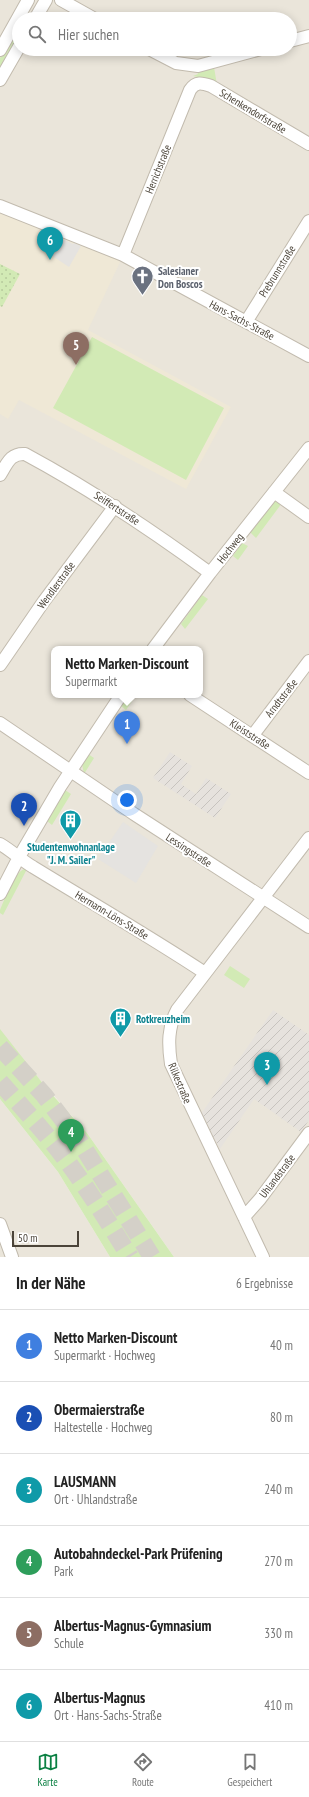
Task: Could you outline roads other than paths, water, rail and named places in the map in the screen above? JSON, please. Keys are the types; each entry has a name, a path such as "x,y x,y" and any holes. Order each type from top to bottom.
{"street":[{"path":"21,12 28,0"},
{"path":"39,12 46,0"},
{"path":"61,0 82,12"},
{"path":"0,50 12,29"},
{"path":"297,39 309,36"},
{"path":"0,80 14,56"},
{"path":"162,56 176,63 198,66 235,56"},
{"name":"Schenkendorfstraße","path":"195,84 199,83 211,86 309,144"},
{"name":"Herrichstraße","path":"123,255 190,90 195,84"},
{"name":"Hans-Sachs-Straße","path":"0,206 123,255 309,356"},
{"name":"Prebrunnstraße","path":"246,322 309,221"},
{"name":"Hochweg","path":"155,646 210,573 309,448"},
{"name":"Seiffertstraße","path":"0,475 13,457 18,454 25,454 79,483 115,506 210,573"},
{"path":"274,492 309,517"},
{"name":"Wendlerstraße","path":"0,665 44,601 115,506"},
{"name":"Arndtstraße","path":"252,735 309,661"},
{"path":"0,894 19,857 70,771 119,698"},
{"name":"Kleiststraße","path":"195,698 309,774"},
{"name":"Lessingstraße","path":"0,724 262,898 309,927"},
{"name":"Rilkestraße","path":"263,1257 171,1064 168,1040 173,1018 205,973 309,838"},
{"name":"Hermann-Löns-Straße","path":"0,844 205,973"},
{"name":"Uhlandstraße","path":"244,1217 260,1199 309,1133"},
{"path":"0,1224 12,1257"}],"tunnel":[{"path":"0,1047 44,1095 80,1142 152,1257"},
{"path":"0,1082 41,1128 64,1157 90,1194 130,1257"}],"place":[{"name":"Albertus-Magnus","path":"50,260"},
{"name":"Salesianer Don Boscos","path":"143,296"},
{"name":"Albertus-Magnus-Gymnasium","path":"76,365"},
{"name":"Netto Marken-Discount","path":"127,744"},
{"name":"Obermaierstraße","path":"24,826"},
{"name":"Studentenwohnanlage \"J. M. Sailer\"","path":"71,840"},
{"name":"Rotkreuzheim","path":"121,1038"},
{"name":"LAUSMANN","path":"267,1085"},
{"name":"Autobahndeckel-Park Prüfening","path":"71,1152"}]}
